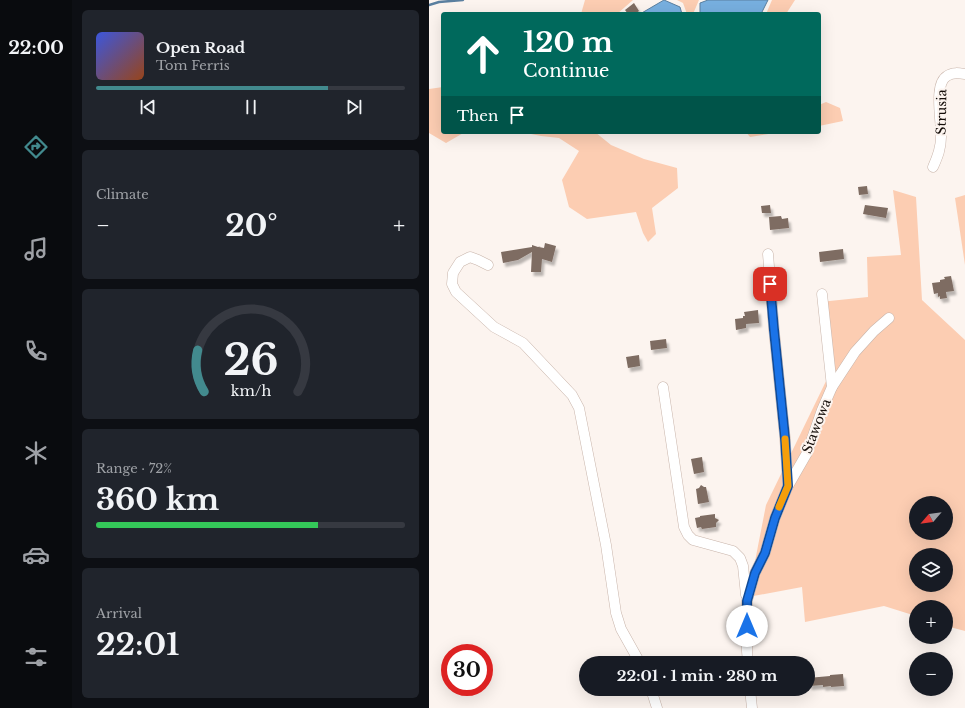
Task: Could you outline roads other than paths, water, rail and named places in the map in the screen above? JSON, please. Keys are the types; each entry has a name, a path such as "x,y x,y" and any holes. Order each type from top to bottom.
{"street":[{"name":"Strusia","path":"933,167 939,154 941,136 939,93 941,84 945,76 954,73 965,74"},
{"path":"768,254 788,486"},
{"path":"488,265 470,257 460,262 453,273 452,284 456,292 494,327 523,344 572,395 579,408 606,545 616,613 621,629 637,656"},
{"path":"821,294 832,386"},
{"name":"Stawowa","path":"747,656 747,601 755,573 765,553 775,518 788,486 807,453 832,386 855,352 874,331 889,318"},
{"path":"663,387 684,527 688,535 693,540 733,551 740,558 743,566 747,601"},
{"path":"653,696 657,708"},
{"path":"751,696 752,708"}],"water":[{"path":"664,0 680,7 681,12 643,12"},
{"path":"708,0 768,0 762,12 700,12 700,3"}],"waterway":[{"path":"429,5 439,2 463,0"}]}
